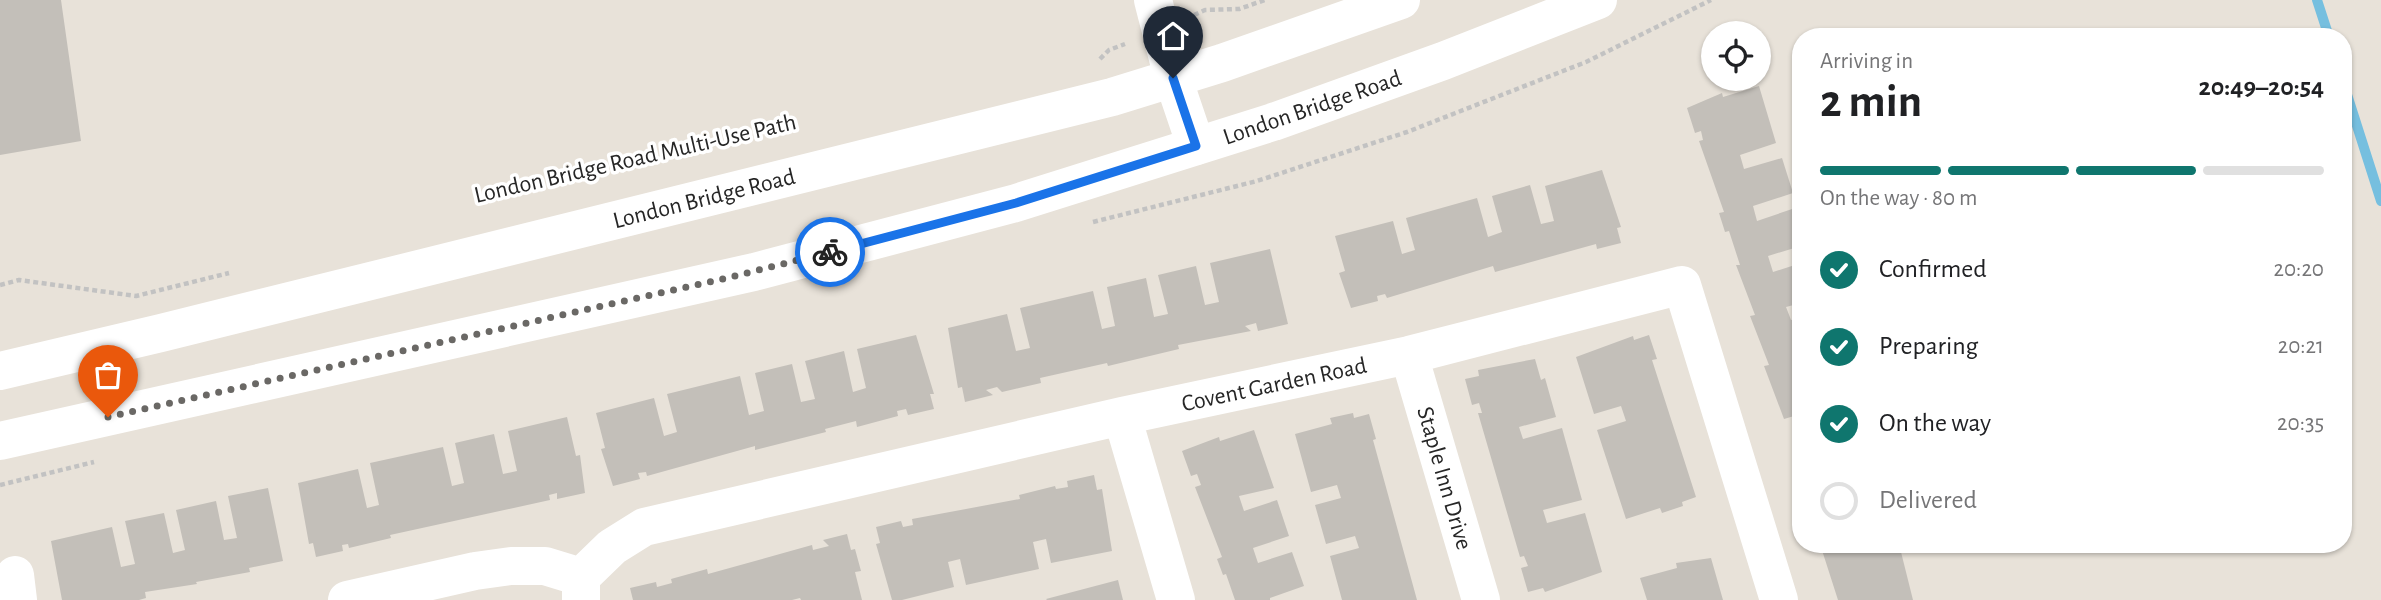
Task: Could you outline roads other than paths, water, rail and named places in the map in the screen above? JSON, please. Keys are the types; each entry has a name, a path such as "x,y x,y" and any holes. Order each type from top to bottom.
{"main road":[{"name":"London Bridge Road","path":"0,371 1098,101 1234,59 1401,0"},
{"name":"London Bridge Road","path":"0,442 754,272 1016,203 1273,122 1430,66 1598,0"},
{"path":"1157,14 1173,78 1196,146"},
{"name":"Covent Garden Road","path":"581,588 612,547 644,527 1122,416 1409,355 1682,285 1779,600"},
{"name":"Staple Inn Drive","path":"1409,355 1481,600"},
{"path":"1122,416 1175,600"},
{"path":"347,600 475,571 511,566 545,566 581,588"}],"waterway":[{"path":"2317,0 2326,28"},
{"path":"2352,110 2381,201"}]}
